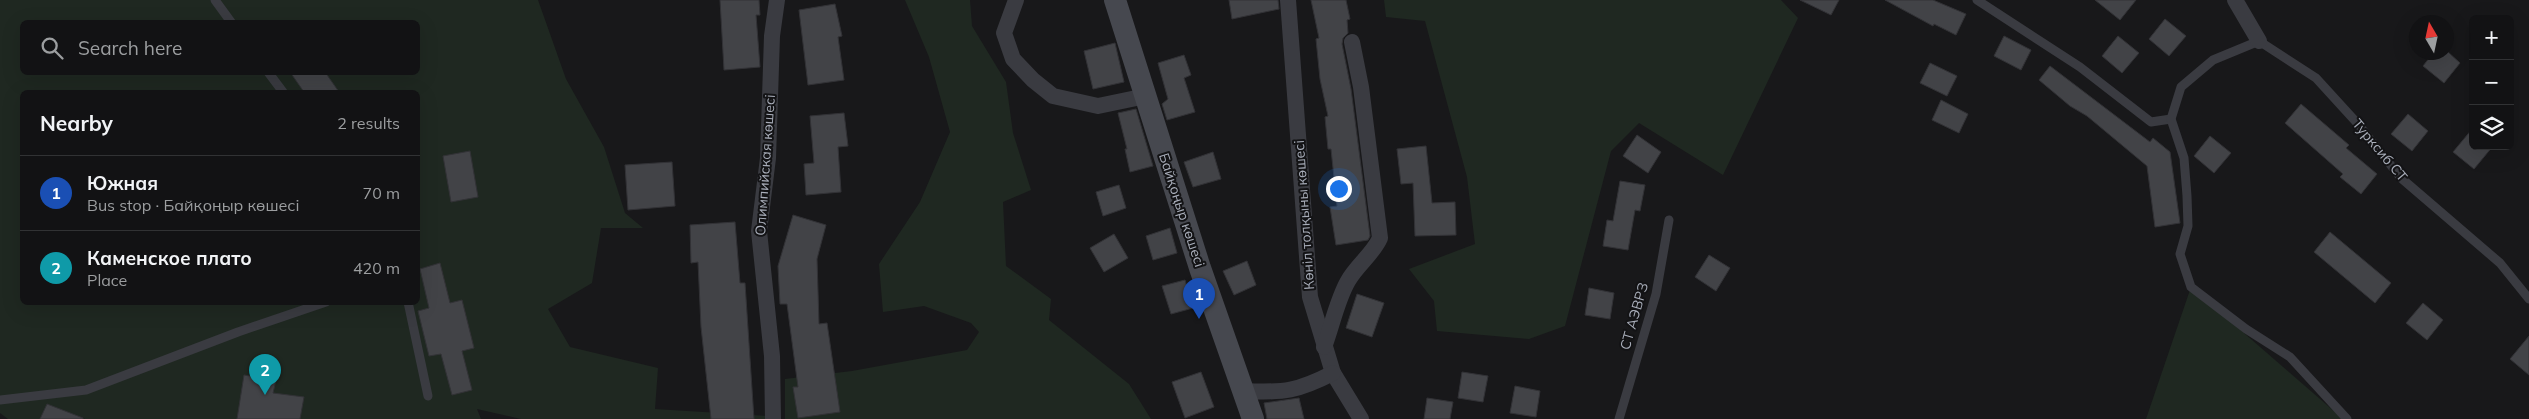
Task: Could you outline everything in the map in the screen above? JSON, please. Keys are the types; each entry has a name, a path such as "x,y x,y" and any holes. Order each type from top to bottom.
{"street":[{"name":"Олимпийская көшесі","path":"773,419 772,356 759,231 768,158 772,36 777,0"},
{"path":"1016,0 1004,33 1013,59 1033,80 1053,96 1098,106 1146,96"},
{"name":"Байқоңыр көшесі","path":"1115,0 1200,268 1245,391 1253,419"},
{"name":"Көніл толқыны көшесі","path":"1288,0 1310,298 1333,373 1361,419"},
{"name":"Турксиб СТ","path":"2236,0 2259,41"},
{"path":"1324,347 1348,282 1367,256 1376,248 1380,238 1361,87 1352,42"},
{"path":"1245,391 1289,391 1306,387 1333,373"}],"lane":[{"path":"215,0 230,20"},
{"path":"1977,0 2080,67 2151,122 2171,119"},
{"path":"2259,41 2213,60 2181,86 2171,119 2184,158 2188,226 2180,254 2190,287 2246,329 2290,357 2347,419"},
{"name":"Турксиб СТ","path":"2259,41 2316,78 2358,124 2401,178 2500,263 2529,299"},
{"path":"270,75 282,90"},
{"name":"СТ АЭВРЗ","path":"1619,419 1656,294 1669,220"},
{"path":"0,400 86,390 238,332 317,305"},
{"path":"409,305 428,396"}],"shaded area":[{"path":"0,0 538,0 566,79 604,147 625,213 643,228 601,228 592,283 548,309 570,347 658,368 655,409 768,416 768,419 521,419 477,409 481,419 300,419 304,398 273,393 275,380 245,375 237,419 85,419 47,404 40,419 8,419 0,413"},
{"path":"905,0 970,0 972,26 1006,82 1013,133 1031,190 1003,202 1006,266 1051,299 1049,320 1129,384 1151,419 785,419 785,379 852,371 967,350 979,332 971,323 924,306 883,312 879,264 920,202 950,132 929,57"},
{"path":"1384,0 1781,0 1798,18 1723,175 1639,123 1611,151 1565,326 1529,339 1437,331 1434,301 1409,269 1475,244 1467,177 1425,21 1386,17"},
{"path":"2191,287 2343,419 2146,419"}],"building":[{"path":"720,0 759,0 760,15 756,15 760,67 724,70"},
{"path":"1229,0 1278,0 1279,9 1232,19"},
{"path":"1311,0 1346,0 1350,19 1347,20 1348,33 1343,38 1342,44 1351,89 1370,236 1368,240 1336,245 1330,207 1337,206 1331,149 1328,149 1325,117 1328,116 1320,79 1316,39 1319,38"},
{"path":"1800,0 1839,0 1831,15"},
{"path":"1885,0 1933,0 1966,14 1956,35 1934,24 1933,26"},
{"path":"2095,0 2136,0 2120,20"},
{"path":"835,4 842,36 838,37 844,80 808,85 799,10"},
{"path":"2165,19 2186,36 2169,56 2149,39"},
{"path":"2004,36 2031,50 2021,70 1994,56"},
{"path":"2118,36 2139,53 2122,73 2102,56"},
{"path":"1115,43 1124,82 1093,89 1084,51"},
{"path":"1184,55 1191,75 1184,78 1195,112 1167,120 1162,104 1168,99 1158,63"},
{"path":"2454,58 2460,63 2444,83 2423,66 2428,60 2454,60"},
{"path":"1930,63 1957,76 1947,96 1920,83"},
{"path":"2050,66 2150,142 2153,138 2170,152 2180,223 2155,227 2147,166 2087,116 2070,106 2039,80"},
{"path":"292,75 327,75 338,90 303,90"},
{"path":"1941,100 1968,114 1959,133 1932,120"},
{"path":"2301,104 2349,145 2346,148 2377,174 2361,194 2340,177 2343,174 2285,123"},
{"path":"1136,109 1153,166 1130,172 1125,149 1127,149 1118,113"},
{"path":"844,113 848,146 838,147 841,192 806,195 804,164 814,163 810,116"},
{"path":"2408,114 2428,131 2412,151 2391,134"},
{"path":"2469,133 2469,150 2490,150 2474,169 2453,152"},
{"path":"1637,135 1661,152 1648,173 1623,156"},
{"path":"2210,136 2231,153 2214,173 2194,156"},
{"path":"1426,146 1432,203 1455,202 1456,235 1415,236 1413,183 1401,184 1397,149"},
{"path":"470,151 478,197 451,202 443,156"},
{"path":"1213,152 1221,179 1193,187 1184,162"},
{"path":"672,162 675,206 628,210 625,165"},
{"path":"1620,181 1645,185 1640,211 1635,210 1628,250 1603,246 1607,220 1613,221"},
{"path":"1119,185 1126,208 1103,216 1096,192"},
{"path":"793,215 826,225 817,259 819,324 827,323 840,412 798,418 793,387 798,387 787,304 780,304 778,266"},
{"path":"735,222 740,283 745,283 754,419 711,419 701,327 698,262 691,263 690,225"},
{"path":"1170,228 1177,253 1153,260 1146,236"},
{"path":"2330,232 2391,283 2375,303 2314,252"},
{"path":"1114,234 1128,258 1104,272 1090,248"},
{"path":"1709,255 1730,268 1716,291 1695,277"},
{"path":"1247,261 1256,285 1234,295 1223,271"},
{"path":"440,263 450,303 462,300 474,348 462,351 472,390 452,395 441,354 429,356 418,311 429,308 420,269"},
{"path":"1185,280 1193,308 1171,314 1162,286"},
{"path":"1589,288 1614,293 1610,319 1585,315"},
{"path":"1357,294 1384,303 1372,337 1346,328"},
{"path":"2423,303 2443,320 2427,340 2406,323"},
{"path":"2529,336 2529,375 2510,359"},
{"path":"1201,372 1214,407 1185,418 1172,382"},
{"path":"1462,372 1488,376 1483,402 1458,398"},
{"path":"244,375 276,380 273,393 304,397 300,419 237,419"},
{"path":"1515,386 1540,391 1536,417 1510,413"},
{"path":"1299,398 1304,419 1267,419 1264,403"},
{"path":"1427,398 1453,402 1450,419 1424,419"},
{"path":"47,404 83,418 83,419 40,419"}],"place":[{"name":"Южная","path":"1199,319"},
{"name":"Каменское плато","path":"265,395"}]}
